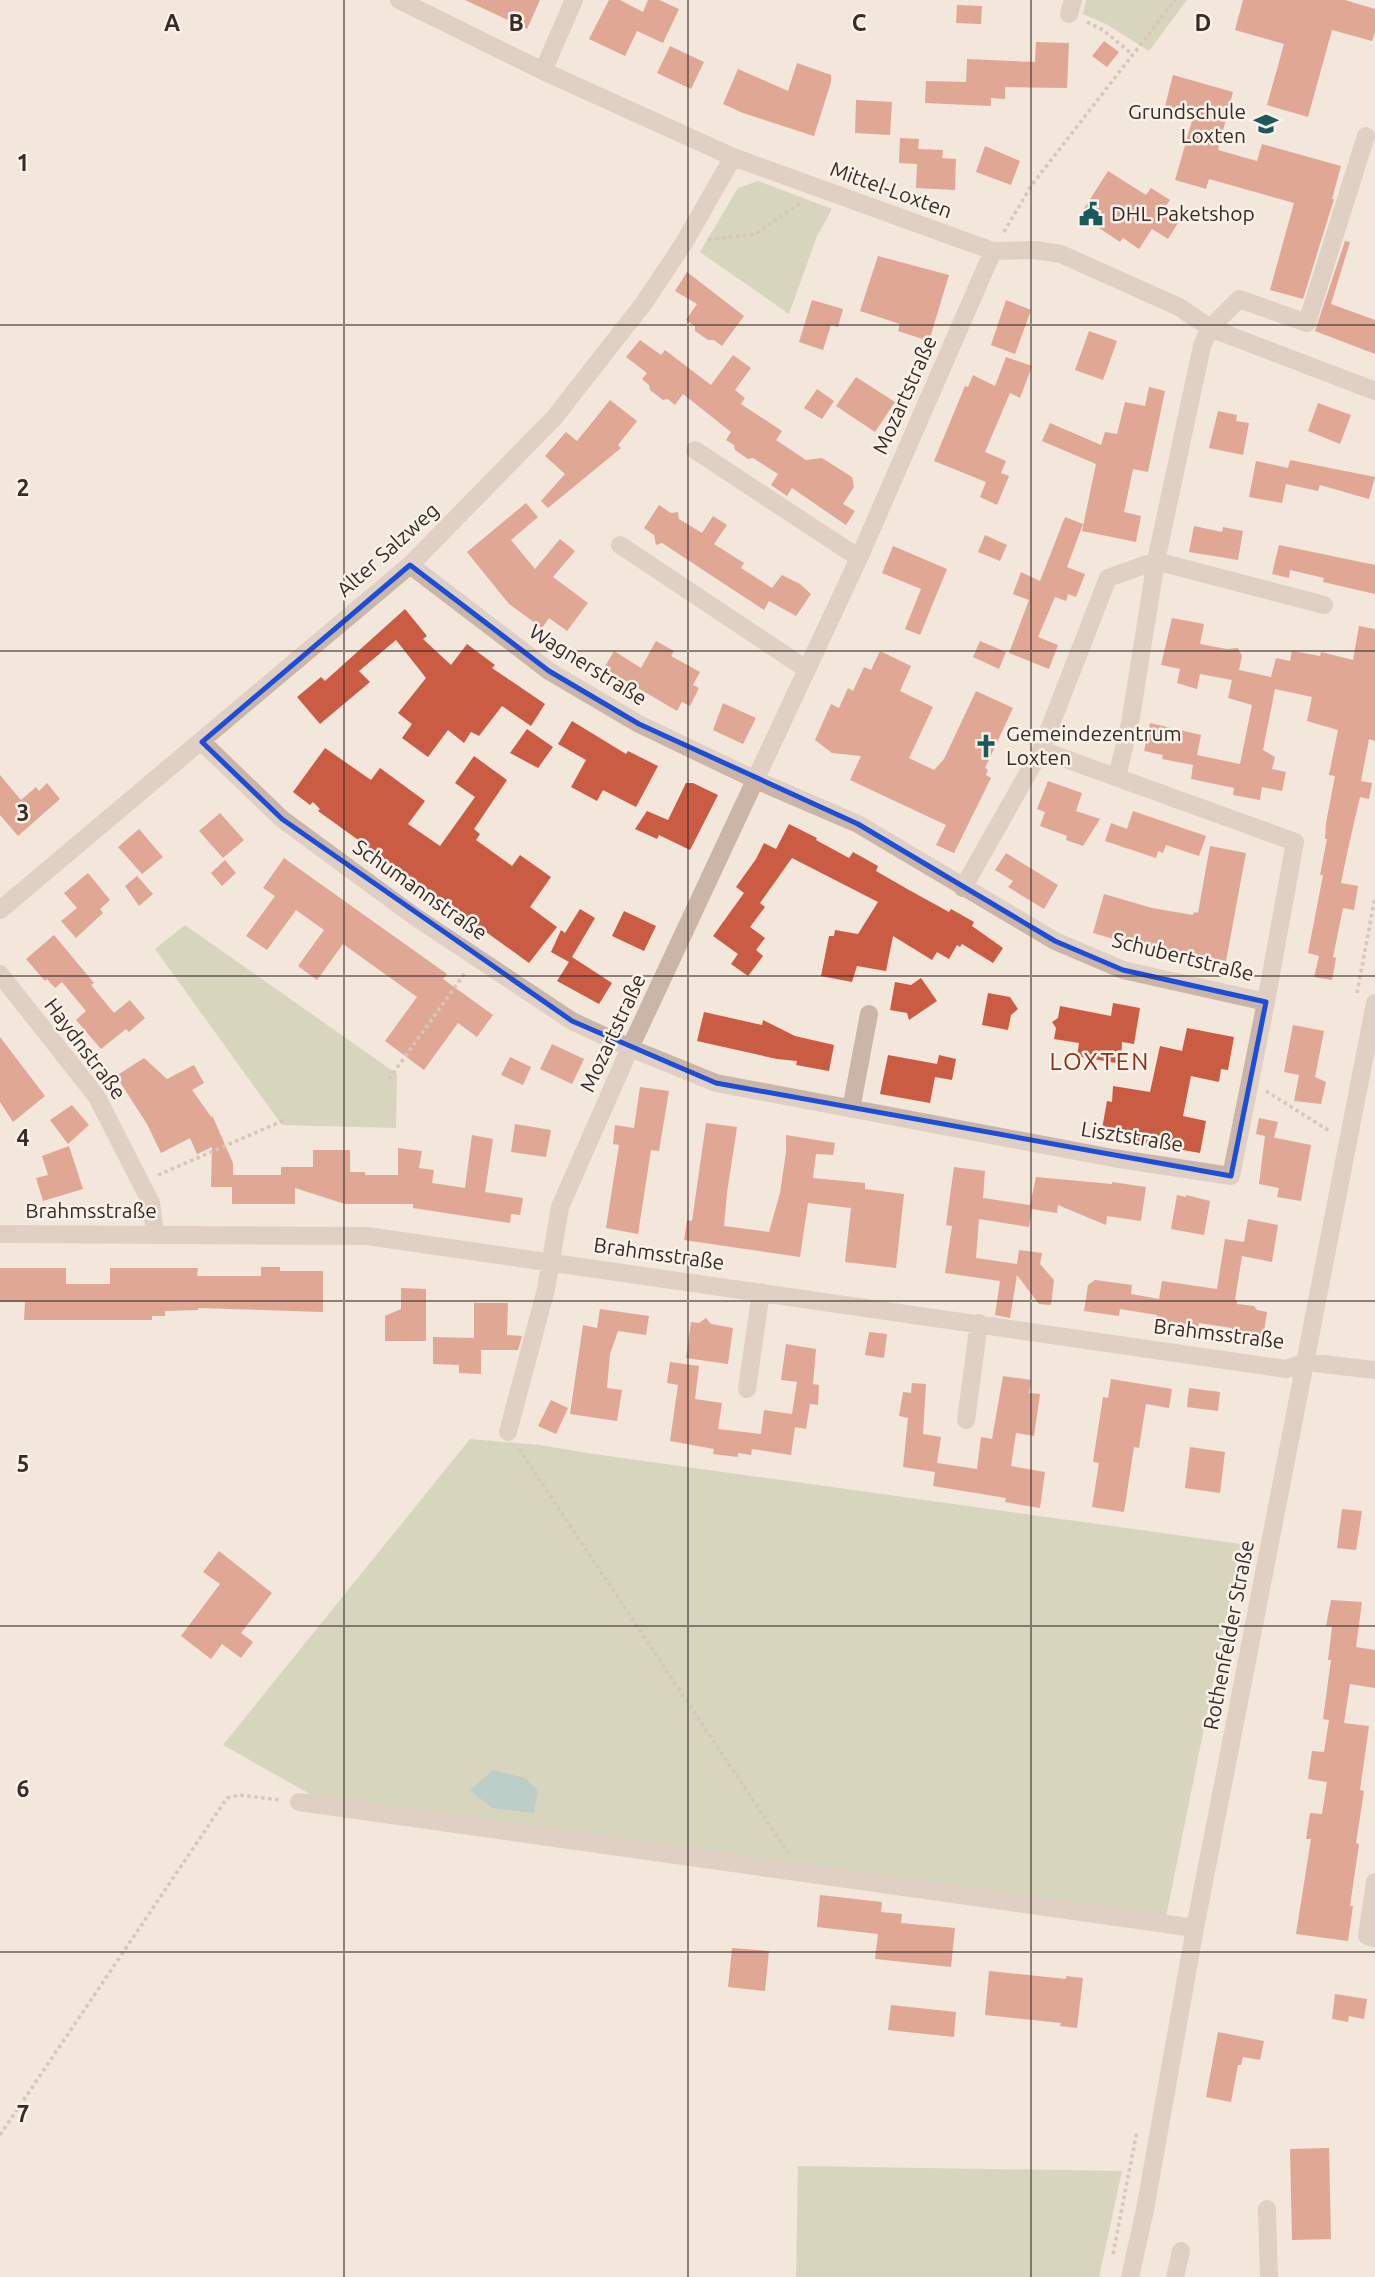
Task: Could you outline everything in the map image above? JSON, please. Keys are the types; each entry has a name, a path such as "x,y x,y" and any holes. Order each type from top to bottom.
{"street":[{"name":"Mittel-Loxten","path":"398,0 543,71 733,157 993,251 1035,250 1062,254 1178,307 1210,328 1375,391"},
{"path":"543,71 575,0"},
{"path":"1117,777 1130,723 1156,561 1202,346 1210,328 1239,299 1307,323 1366,136"},
{"name":"Alter Salzweg","path":"0,910 411,565 554,418 644,303 684,243 733,157"},
{"name":"Mozartstraße","path":"508,1432 546,1289 560,1207 630,1048 859,558 993,251"},
{"path":"695,450 859,558"},
{"path":"620,545 806,669"},
{"path":"963,888 1041,750 1108,578 1156,561 1324,605"},
{"name":"Wagnerstraße","path":"411,565 549,671 639,724 756,780"},
{"name":"Schumannstraße","path":"202,742 282,820 414,916 572,1021 630,1048"},
{"name":"Schubertstraße","path":"756,780 858,824 1055,941 1123,970 1266,1002 1295,842 1041,750"},
{"name":"Haydnstraße","path":"0,974 97,1097 151,1203 155,1233"},
{"name":"Lisztstraße","path":"630,1048 716,1083 1113,1158 1231,1176 1266,1002"},
{"name":"Rothenfelder Straße","path":"1130,2277 1375,1003"},
{"path":"851,1109 869,1014"},
{"name":"Brahmsstraße","path":"0,1234 367,1236 1286,1369 1306,1362 1375,1370"},
{"path":"747,1389 761,1292"},
{"path":"965,1420 979,1323"},
{"path":"299,1802 1195,1928"},
{"path":"1375,1882 1367,1937 1375,1938"},
{"path":"1267,2209 1269,2277"},
{"path":"1175,2277 1181,2251"}],"path":[{"path":"993,251 1031,186 1175,0"},
{"path":"1071,7 1133,55"},
{"path":"684,243 755,234 821,189"},
{"path":"389,1079 477,957"},
{"path":"1250,1080 1347,1144"},
{"path":"142,1182 287,1119"},
{"path":"508,1432 792,1858 791,1871"},
{"path":"0,2136 227,1798 239,1795 299,1802"}],"highlighted area":[{"path":"410,565 549,671 639,724 858,824 1055,941 1123,970 1266,1002 1231,1176 716,1083 572,1021 282,819 202,742"}],"green space":[{"path":"1086,0 1187,0 1149,51 1106,24 1083,14"},
{"path":"758,181 832,209 817,236 789,314 700,252 738,188"},
{"path":"185,925 397,1074 396,1128 282,1125 155,949"},
{"path":"470,1439 540,1445 1241,1544 1166,1917 317,1798 223,1745"},
{"path":"798,2166 1122,2171 1099,2277 796,2277"}],"water":[{"path":"493,1770 525,1778 538,1790 534,1813 492,1808 470,1790"}],"building":[{"path":"465,0 540,0 527,29"},
{"path":"609,0 620,0 643,12 648,0 659,0 679,9 663,43 637,31 625,56 589,39"},
{"path":"1243,0 1345,0 1375,9 1375,32 1372,41 1332,30 1308,117 1267,105 1284,44 1235,30"},
{"path":"957,5 982,6 981,24 956,23"},
{"path":"1104,41 1119,52 1107,67 1092,56"},
{"path":"1036,42 1069,43 1067,88 1005,87 1005,99 991,98 991,106 925,103 926,81 966,82 967,59 1035,62"},
{"path":"670,46 704,62 691,89 657,73"},
{"path":"797,63 831,75 814,136 723,104 738,69 788,91"},
{"path":"1173,75 1233,92 1218,150 1257,161 1262,144 1341,166 1334,199 1303,299 1270,290 1294,203 1209,179 1206,189 1175,180 1194,114 1165,106"},
{"path":"856,100 892,102 890,135 855,133"},
{"path":"900,138 919,139 918,149 943,150 942,158 956,159 955,190 916,188 917,164 899,163"},
{"path":"985,146 1020,161 1011,185 976,172"},
{"path":"1108,171 1146,195 1151,188 1170,200 1165,207 1181,218 1168,239 1152,229 1139,249 1123,238 1120,242 1096,226 1098,222 1082,212"},
{"path":"1345,241 1350,242 1331,304 1375,320 1375,354 1315,331"},
{"path":"878,256 949,275 929,341 898,331 900,324 860,311"},
{"path":"687,272 744,316 722,346 695,331 695,326 686,320 697,304 675,291"},
{"path":"812,300 843,309 838,327 831,325 823,350 799,342"},
{"path":"1006,300 1031,310 1015,354 991,345"},
{"path":"1089,331 1117,341 1103,380 1075,370"},
{"path":"640,340 661,355 665,350 711,385 733,355 751,368 735,390 745,398 741,404 782,431 776,440 806,460 822,458 852,477 854,487 843,504 855,511 846,525 792,488 787,496 771,485 778,474 735,450 734,445 726,440 731,432 683,394 675,405 650,390 649,385 642,379 647,373 626,357"},
{"path":"1006,357 1032,366 1020,398 1010,393 985,452 1006,461 1001,473 1009,476 997,505 980,497 986,482 934,461 965,386 968,387 973,375 995,386"},
{"path":"856,377 895,402 875,432 836,406"},
{"path":"1149,387 1165,391 1148,472 1133,469 1124,512 1141,516 1136,542 1082,531 1096,464 1042,441 1050,423 1101,445 1105,432 1117,434 1125,402 1145,406"},
{"path":"817,389 834,401 822,419 804,408"},
{"path":"610,400 637,421 618,445 621,448 548,508 541,501 565,474 545,456 566,432 577,441"},
{"path":"1318,403 1351,415 1340,444 1308,431"},
{"path":"1218,411 1237,415 1236,421 1249,423 1243,455 1209,448"},
{"path":"1290,460 1375,477 1369,499 1320,485 1318,491 1286,484 1282,503 1249,497 1256,461 1288,468"},
{"path":"526,503 538,517 511,540 535,569 560,539 575,551 553,577 588,603 567,631 549,618 542,628 509,604 467,552"},
{"path":"659,505 671,513 678,512 679,519 702,533 713,516 727,525 714,544 744,563 741,568 772,588 782,575 800,584 811,594 796,616 769,601 764,610 662,543 656,545 654,535 644,528"},
{"path":"1065,517 1083,524 1067,567 1085,574 1076,597 1068,594 1066,601 1055,597 1038,637 1058,645 1049,669 1009,653 1029,600 1013,594 1021,572 1040,581"},
{"path":"1194,526 1222,532 1223,527 1243,531 1238,560 1189,552"},
{"path":"985,535 1007,545 1000,561 978,552"},
{"path":"1279,545 1375,565 1375,594 1323,582 1324,578 1290,570 1289,578 1272,574"},
{"path":"893,546 947,569 920,635 905,629 921,589 882,573"},
{"path":"405,609 427,636 423,639 451,665 467,644 495,665 492,668 545,704 531,726 502,706 479,736 471,732 464,743 448,730 428,757 402,738 412,724 398,713 426,678 396,640 359,671 370,682 320,724 297,697 321,677 325,681"},
{"path":"1172,618 1204,624 1200,644 1227,649 1238,648 1242,656 1239,670 1271,677 1276,658 1290,661 1292,651 1320,656 1321,652 1353,660 1359,626 1375,629 1375,741 1369,739 1361,781 1372,783 1369,799 1360,797 1341,883 1358,886 1354,910 1343,908 1333,957 1336,958 1332,980 1314,977 1319,956 1308,953 1323,875 1320,875 1327,839 1326,823 1335,776 1329,775 1338,730 1307,721 1312,697 1275,689 1263,750 1275,757 1272,769 1286,772 1282,791 1262,787 1260,800 1233,795 1234,788 1191,779 1193,765 1162,759 1163,755 1144,751 1150,723 1201,735 1197,755 1240,764 1252,705 1228,698 1232,680 1200,674 1197,689 1177,683 1180,669 1161,665"},
{"path":"656,641 674,651 671,656 700,672 693,685 699,688 690,706 682,702 677,711 604,668 614,651 641,668"},
{"path":"980,641 1006,652 999,669 973,657"},
{"path":"880,651 911,666 900,691 933,707 909,758 934,770 944,759 976,691 1013,708 985,768 988,770 986,775 991,778 954,853 936,845 946,825 850,780 861,756 832,753 815,740 831,704 839,708 848,688 853,691 864,667 871,670"},
{"path":"723,703 756,718 743,744 713,730"},
{"path":"572,721 626,754 628,751 658,766 636,807 603,790 597,801 571,787 586,760 558,744"},
{"path":"527,729 553,747 538,768 510,753"},
{"path":"325,748 371,780 380,768 425,801 408,824 440,846 475,797 455,783 474,756 507,780 474,829 480,834 476,840 512,866 520,855 551,877 530,907 557,927 529,963 318,811 320,809 313,802 310,805 293,792"},
{"path":"0,775 21,800 36,787 39,791 47,783 60,799 18,836 0,815"},
{"path":"1048,781 1082,793 1076,811 1100,819 1083,846 1066,840 1067,836 1040,826 1045,812 1037,809"},
{"path":"686,783 693,783 718,795 690,850 659,835 657,839 635,829 647,811 668,820"},
{"path":"1133,811 1206,836 1199,856 1166,845 1163,853 1158,851 1156,858 1105,841 1111,823 1127,829"},
{"path":"220,813 244,840 223,858 199,831"},
{"path":"789,824 849,858 853,852 878,866 876,871 949,912 951,909 974,922 972,926 1003,948 993,963 962,944 960,947 957,945 949,959 937,952 932,960 893,936 886,971 857,966 852,982 821,976 829,936 834,936 835,930 858,934 878,902 792,858 760,903 765,907 750,927 765,938 756,950 763,956 748,976 731,964 738,954 713,936 744,893 736,887 764,843 776,849"},
{"path":"139,829 163,857 142,874 118,847"},
{"path":"1210,846 1246,853 1226,961 1134,945 1093,933 1104,894 1152,908 1193,915 1194,912 1198,913"},
{"path":"1006,853 1058,885 1044,909 1008,887 1013,881 995,870"},
{"path":"284,858 447,974 443,979 493,1015 477,1037 458,1023 424,1070 385,1041 417,997 343,944 317,980 298,966 324,930 296,910 267,950 246,936 275,896 263,888"},
{"path":"225,860 236,873 222,886 211,873"},
{"path":"88,873 110,900 100,909 103,913 76,938 61,921 77,908 64,893"},
{"path":"137,876 153,894 139,906 125,886"},
{"path":"580,909 595,918 572,957 612,983 599,1004 557,981 569,962 551,952 561,930 565,933"},
{"path":"624,911 656,926 644,951 612,936"},
{"path":"54,935 94,983 91,985 114,1013 130,1000 145,1018 129,1032 126,1029 101,1049 76,1020 86,1011 62,982 55,988 47,979 45,981 26,959"},
{"path":"921,978 937,1001 909,1020 907,1013 890,1010 895,982 911,985"},
{"path":"988,993 1010,997 1018,1009 1011,1015 1008,1030 982,1025"},
{"path":"1113,1003 1140,1008 1134,1044 1122,1042 1121,1064 1077,1056 1079,1043 1054,1039 1056,1028 1052,1022 1058,1018 1060,1006 1111,1016"},
{"path":"704,1012 762,1025 763,1020 795,1036 834,1045 829,1071 796,1065 797,1061 697,1041"},
{"path":"1293,1025 1324,1031 1315,1077 1326,1082 1321,1104 1294,1101 1299,1075 1284,1072"},
{"path":"1187,1028 1234,1037 1228,1070 1221,1069 1219,1082 1191,1076 1183,1116 1206,1121 1200,1153 1137,1142 1138,1136 1102,1129 1107,1101 1112,1102 1113,1086 1150,1092 1160,1046 1182,1051"},
{"path":"0,1037 45,1096 13,1122 0,1102"},
{"path":"552,1044 584,1059 572,1084 540,1069"},
{"path":"888,1055 937,1064 939,1055 956,1059 952,1080 935,1077 930,1103 880,1094"},
{"path":"510,1057 531,1067 523,1085 501,1075"},
{"path":"144,1058 167,1079 194,1065 204,1083 192,1090 212,1118 212,1115 233,1163 233,1175 281,1175 281,1167 313,1167 313,1150 350,1150 350,1172 398,1175 398,1148 422,1151 419,1168 434,1170 432,1183 465,1188 472,1135 493,1139 485,1192 523,1198 520,1215 511,1214 510,1223 413,1208 413,1204 345,1204 295,1188 295,1204 232,1204 232,1187 211,1187 212,1147 197,1154 190,1138 161,1153 147,1124 116,1076"},
{"path":"640,1087 669,1091 659,1151 651,1150 638,1234 606,1228 619,1145 613,1144 615,1125 634,1128"},
{"path":"72,1105 89,1125 68,1144 50,1120"},
{"path":"1259,1118 1278,1122 1274,1138 1311,1145 1301,1201 1277,1197 1279,1188 1259,1184 1265,1136 1256,1134"},
{"path":"706,1123 737,1127 724,1226 769,1232 780,1193 786,1135 835,1143 833,1155 816,1154 813,1178 865,1183 865,1189 904,1194 896,1268 845,1262 851,1208 808,1203 800,1257 684,1240 687,1220 692,1221"},
{"path":"515,1124 551,1130 546,1157 511,1152"},
{"path":"69,1146 83,1189 43,1201 36,1178 48,1175 42,1156"},
{"path":"954,1167 985,1171 983,1198 1030,1205 1036,1177 1146,1187 1141,1221 1107,1216 1106,1225 1058,1205 1057,1213 1032,1209 1029,1227 979,1219 976,1258 1017,1264 1019,1250 1042,1253 1040,1264 1054,1280 1051,1305 1039,1304 1017,1275 1010,1318 995,1315 1000,1281 945,1273 952,1226 946,1225"},
{"path":"1177,1195 1210,1201 1204,1235 1171,1229"},
{"path":"1248,1219 1278,1225 1272,1262 1242,1256 1235,1300 1237,1304 1254,1306 1257,1310 1267,1312 1263,1339 1231,1334 1232,1328 1199,1323 1198,1331 1155,1325 1157,1315 1120,1309 1119,1316 1084,1311 1088,1285 1095,1280 1132,1285 1131,1294 1159,1299 1162,1281 1217,1289 1225,1239 1244,1242"},
{"path":"261,1267 280,1267 280,1271 323,1271 323,1312 198,1308 165,1311 165,1316 152,1316 152,1320 24,1320 25,1302 0,1302 0,1268 66,1268 66,1284 110,1284 110,1268 198,1268 197,1276 261,1276"},
{"path":"401,1288 426,1289 426,1341 385,1341 385,1316 401,1309"},
{"path":"474,1303 508,1303 507,1335 522,1336 518,1350 481,1350 481,1374 459,1373 459,1365 433,1364 433,1337 474,1338"},
{"path":"600,1309 649,1316 646,1335 618,1331 610,1354 607,1388 622,1390 617,1421 570,1414 583,1325 597,1328"},
{"path":"706,1318 711,1324 733,1328 728,1364 686,1358 691,1322 699,1323"},
{"path":"869,1332 887,1334 884,1358 865,1355"},
{"path":"786,1344 816,1349 813,1384 819,1385 818,1405 810,1404 806,1429 795,1427 791,1455 752,1449 751,1455 738,1453 738,1457 713,1454 714,1449 670,1441 678,1385 667,1383 670,1362 699,1366 695,1399 722,1403 718,1429 761,1434 764,1410 792,1414 797,1382 781,1380"},
{"path":"1003,1376 1031,1380 1029,1393 1040,1394 1034,1436 1016,1433 1011,1466 1045,1472 1040,1508 1005,1502 1006,1498 933,1486 935,1472 903,1467 908,1418 899,1416 903,1392 911,1393 912,1383 926,1384 923,1434 941,1437 937,1463 977,1469 981,1437 992,1439"},
{"path":"1111,1379 1172,1389 1169,1408 1146,1404 1139,1448 1134,1447 1124,1512 1092,1507 1099,1463 1093,1462 1094,1455 1103,1397 1108,1398"},
{"path":"1189,1388 1220,1392 1218,1411 1187,1407"},
{"path":"551,1400 568,1408 556,1434 538,1426"},
{"path":"1190,1447 1225,1452 1220,1493 1185,1488"},
{"path":"1342,1509 1362,1511 1356,1550 1337,1548"},
{"path":"219,1551 272,1593 241,1633 253,1642 241,1658 222,1644 211,1659 181,1636 220,1584 203,1572"},
{"path":"1331,1600 1362,1602 1356,1647 1375,1650 1375,1688 1350,1684 1344,1723 1369,1726 1360,1790 1364,1791 1356,1843 1359,1844 1348,1941 1296,1934 1311,1839 1306,1839 1310,1813 1322,1814 1327,1782 1308,1779 1312,1751 1324,1752 1329,1720 1323,1719 1331,1660 1328,1660 1332,1627 1326,1626"},
{"path":"820,1895 882,1902 881,1912 902,1914 901,1923 955,1928 951,1967 875,1959 878,1934 817,1927"},
{"path":"732,1948 769,1951 765,1991 728,1987"},
{"path":"989,1971 1066,1979 1066,1976 1083,1978 1077,2028 1060,2026 1061,2023 985,2015"},
{"path":"1335,1994 1367,1999 1364,2019 1349,2016 1348,2022 1332,2019"},
{"path":"891,2005 956,2012 954,2037 888,2030"},
{"path":"1218,2032 1264,2041 1260,2060 1243,2057 1241,2065 1238,2065 1231,2102 1206,2097"},
{"path":"1329,2148 1331,2239 1292,2240 1290,2149"}],"place":[{"name":"Grundschule Loxten","path":"1266,124"},
{"name":"DHL Paketshop","path":"1091,214"},
{"name":"Gemeindezentrum Loxten","path":"986,746"}],"district":[{"name":"LOXTEN","path":"1100,1062"}]}
